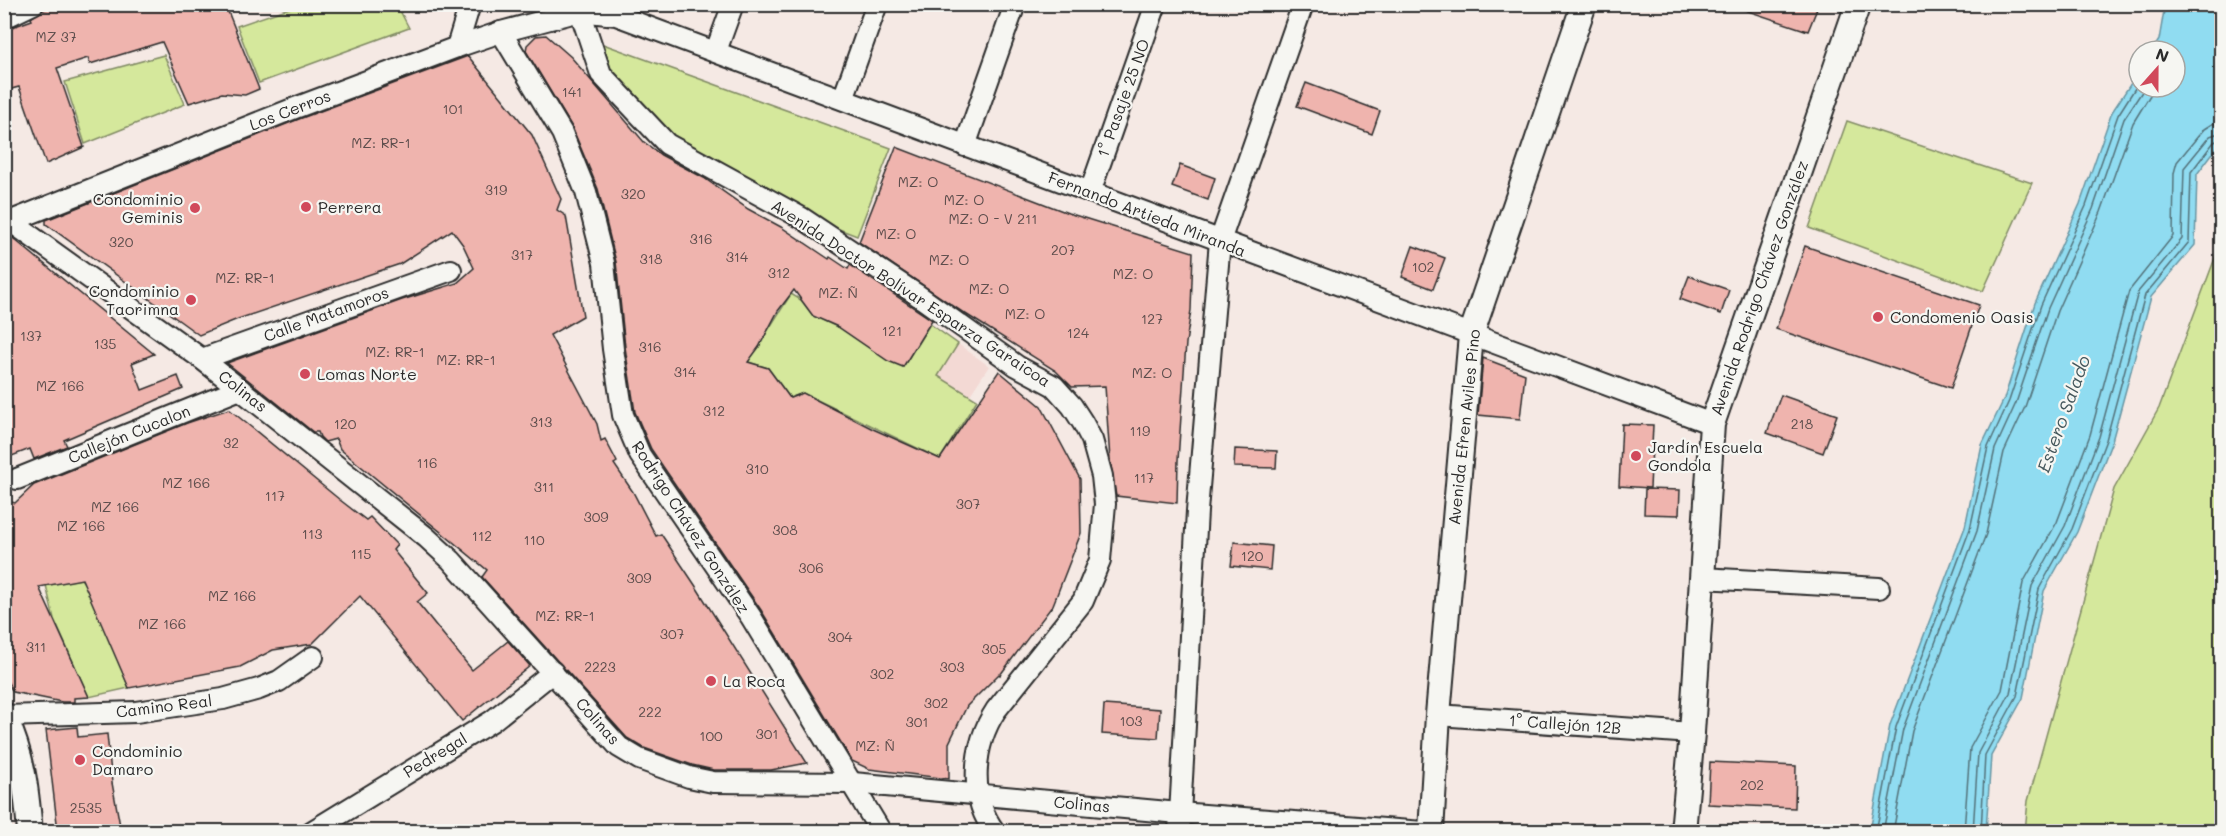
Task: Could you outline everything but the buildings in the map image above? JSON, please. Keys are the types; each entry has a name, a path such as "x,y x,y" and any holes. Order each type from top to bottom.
{"street":[{"path":"4,18 33,4"},
{"path":"458,47 471,4"},
{"path":"716,51 733,4"},
{"path":"843,99 877,4"},
{"path":"965,146 1015,4"},
{"name":"1° Pasaje 25 NO","path":"1090,192 1156,4"},
{"path":"1179,822 1197,511 1221,241 1303,4"},
{"name":"Avenida Efren Aviles Pino","path":"1431,831 1438,715 1471,334 1584,4"},
{"name":"Avenida Rodrigo Chávez González","path":"1683,831 1692,733 1712,424 1858,4"},
{"name":"Los Cerros","path":"7,222 295,108 458,47 581,8"},
{"name":"Fernando Artieda Miranda","path":"581,8 616,15 716,51 1712,424"},
{"name":"Avenida Doctor Bolívar Esparza Garaicoa","path":"581,8 601,74 667,144 802,218 916,294 1017,366 1054,386 1072,406 1092,440 1102,476 1105,504 1100,560 1083,601 992,716 977,760 981,808 995,831"},
{"name":"Rodrigo Chávez González","path":"501,32 562,133 586,192 604,263 623,415 640,455 751,617 881,831"},
{"name":"Colinas","path":"7,222 202,359 426,537 451,560 619,747 639,759 689,777 713,782 853,783 979,794 1179,822 1423,831"},
{"name":"Calle Matamoros","path":"202,359 451,270"},
{"name":"Callejón Cucalon","path":"17,479 240,389"},
{"path":"1702,578 1880,588"},
{"name":"Camino Real","path":"5,715 136,712 223,699 279,681 313,657"},
{"name":"Pedregal","path":"311,831 492,721 553,672"},
{"path":"5,715 17,744 25,776 30,831"},
{"name":"1° Callejón 12B","path":"1438,715 1692,733"}],"shaded area":[{"path":"958,344 989,366 970,395 937,376"}],"green space":[{"path":"298,5 397,5 409,28 259,83 237,26"},
{"path":"603,44 891,148 857,236 808,217 671,140 605,69 600,55"},
{"path":"164,55 185,104 85,144 65,82"},
{"path":"1847,121 2032,183 1983,291 1809,228"},
{"path":"2221,242 2221,831 2025,831 2028,801 2114,489 2159,408"},
{"path":"791,294 801,300 813,316 837,327 849,329 903,367 930,324 958,344 938,376 977,400 940,459 803,393 790,398 768,368 748,362"},
{"path":"81,579 90,591 129,688 89,697 54,619 46,585"}],"water":[{"name":"Estero Salado","path":"2165,5 2221,5 2221,142 2197,174 2195,245 2151,297 2112,441 2077,532 2044,591 2023,698 1991,756 1986,831 1870,831 1890,725 1965,527 1982,445 2004,399 2035,303 2080,204 2112,112 2127,89 2127,99 2187,99 2187,39 2159,39"}],"place":[{"name":"Perrera","path":"306,207"},
{"name":"Condominio Geminis","path":"195,208"},
{"name":"Condominio Taorimna","path":"191,300"},
{"name":"Condomenio Oasis","path":"1878,317"},
{"name":"Lomas Norte","path":"305,374"},
{"name":"Jardín Escuela Gondola","path":"1636,456"},
{"name":"La Roca","path":"711,681"},
{"name":"Condominio Damaro","path":"80,760"}]}
